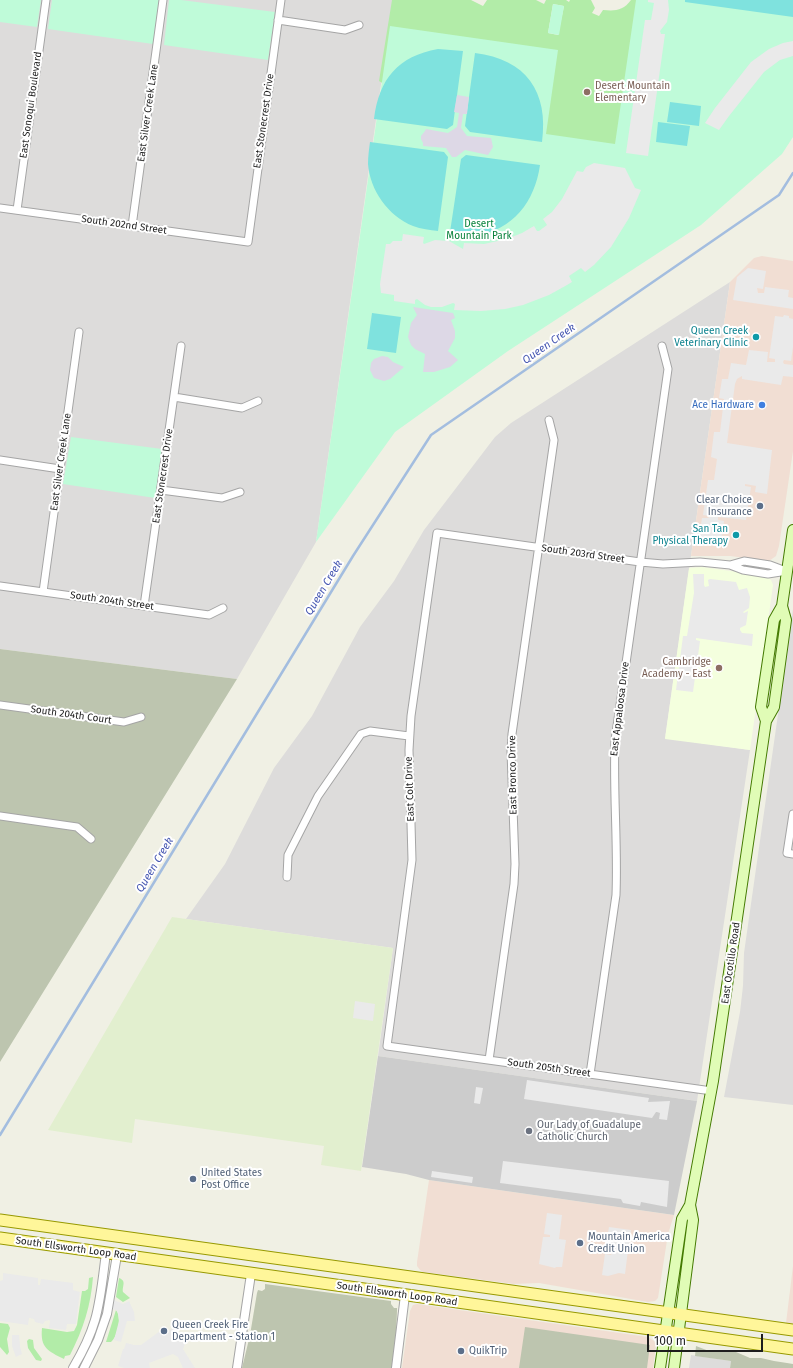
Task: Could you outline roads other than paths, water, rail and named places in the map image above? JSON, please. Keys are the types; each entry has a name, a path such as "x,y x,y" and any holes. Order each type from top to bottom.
{"main road":[{"name":"East Ocotillo Road","path":"660,1368 682,1219 690,1205 712,1091 766,721 761,707 774,620 782,606 793,530"},
{"name":"East Ocotillo Road","path":"674,1368 694,1220 690,1205"},
{"name":"South Ellsworth Loop Road","path":"0,1220 668,1314 793,1330"},
{"name":"South Ellsworth Loop Road","path":"0,1238 793,1349"},
{"path":"252,1255 252,1274"},
{"path":"405,1295 407,1277"}],"street":[{"name":"East Sonoqui Boulevard","path":"17,210 46,0"},
{"name":"East Silver Creek Lane","path":"132,226 163,0"},
{"name":"East Stonecrest Drive","path":"248,242 281,0"},
{"path":"278,20 345,30 359,25"},
{"name":"South 202nd Street","path":"0,208 248,242"},
{"name":"East Silver Creek Lane","path":"43,592 79,332"},
{"name":"East Stonecrest Drive","path":"144,606 181,346"},
{"name":"East Appaloosa Drive","path":"590,1074 616,895 615,740 668,369 662,346"},
{"path":"174,397 242,408 258,401"},
{"name":"East Bronco Drive","path":"489,1060 514,884 515,864 511,751 512,734 554,440 549,420"},
{"path":"0,460 60,469"},
{"path":"161,490 222,498 240,492"},
{"name":"South 203rd Street","path":"436,533 640,562 663,564 700,562 730,565 743,570 768,574 787,571"},
{"name":"East Colt Drive","path":"387,1046 412,860 409,736 436,533"},
{"name":"South 204th Street","path":"0,586 209,615 223,608"},
{"name":"South 204th Court","path":"0,705 124,722 141,717"},
{"path":"287,877 288,855 318,796 361,734 370,731 409,736"},
{"path":"790,853 793,814"},
{"path":"0,816 77,827 91,839"},
{"name":"South 205th Street","path":"387,1046 712,1091"},
{"path":"74,1368 95,1322 106,1253"},
{"path":"84,1368 98,1340 107,1314 117,1255"},
{"path":"237,1368 252,1274"},
{"path":"396,1368 405,1295"}],"waterway":[{"name":"Queen Creek","path":"0,1135 353,556 431,435 779,195 793,173"}],"place":[{"name":"Desert Mountain Elementary","path":"587,92"},
{"name":"Queen Creek Veterinary Clinic","path":"756,337"},
{"name":"Ace Hardware","path":"762,405"},
{"name":"Clear Choice Insurance","path":"760,506"},
{"name":"San Tan Physical Therapy","path":"736,535"},
{"name":"Cambridge Academy - East","path":"719,668"},
{"name":"Our Lady of Guadalupe Catholic Church","path":"529,1131"},
{"name":"United States Post Office","path":"193,1179"},
{"name":"Mountain America Credit Union","path":"580,1243"},
{"name":"Queen Creek Fire Department - Station 1","path":"164,1331"},
{"name":"QuikTrip","path":"461,1351"}],"park label":[{"name":"Desert Mountain Park","path":"479,230"}]}
